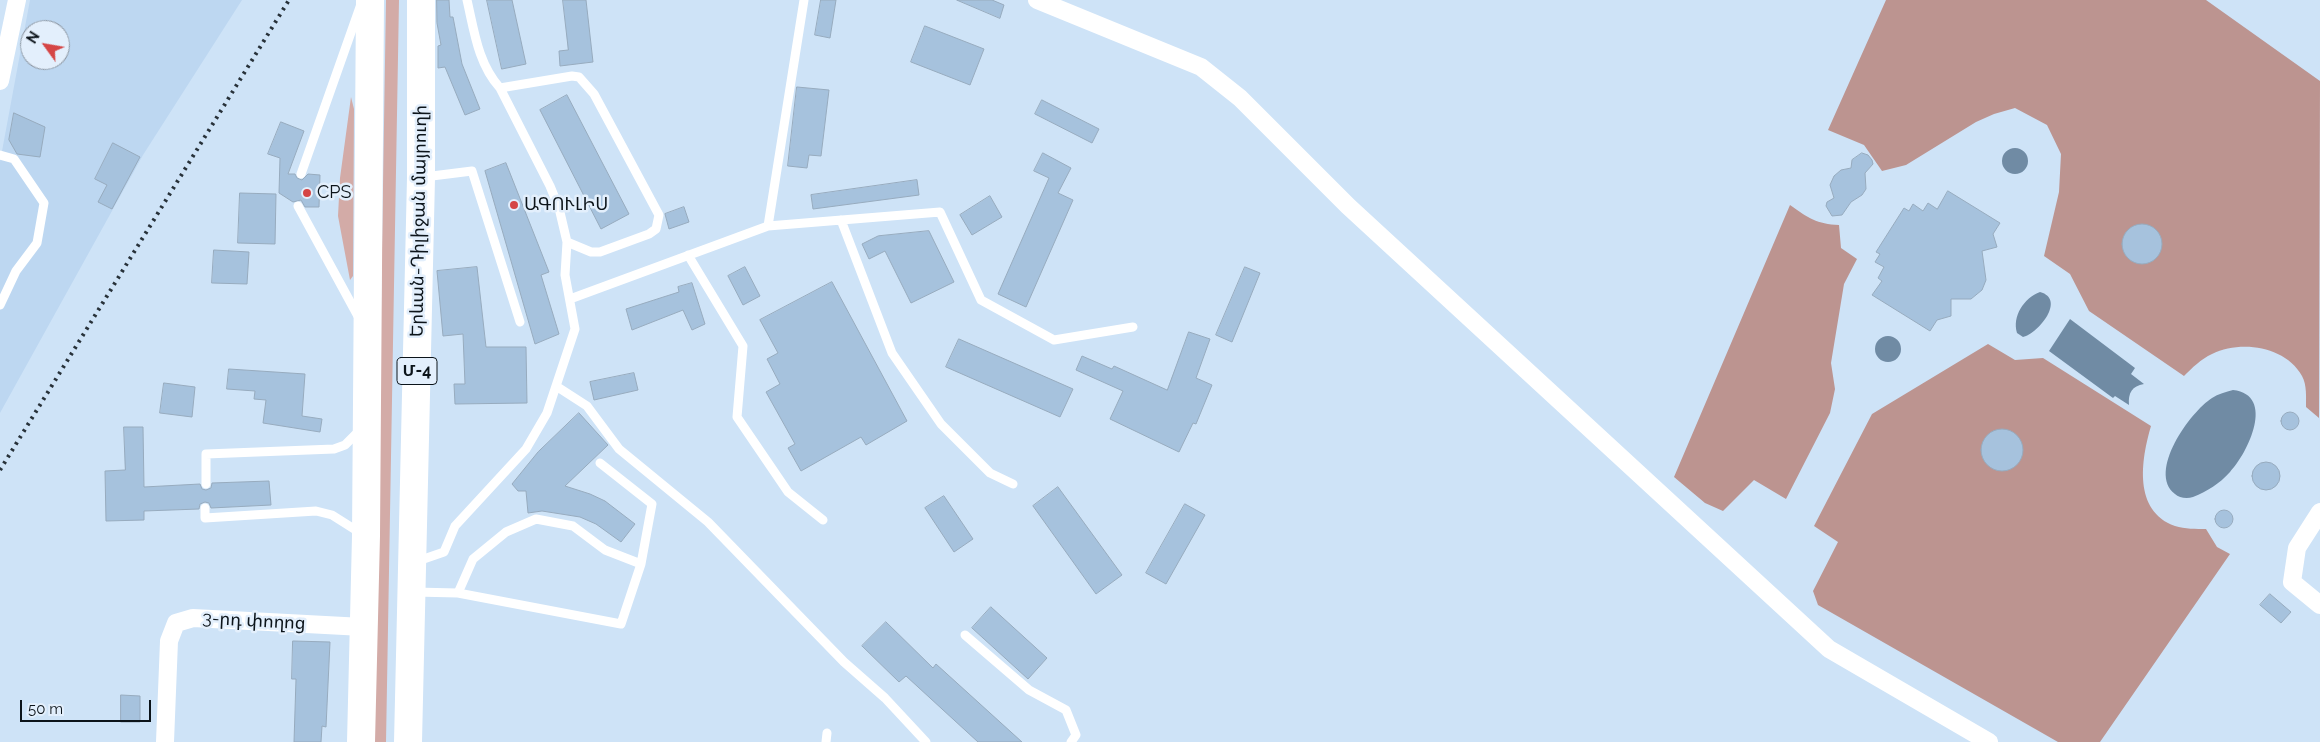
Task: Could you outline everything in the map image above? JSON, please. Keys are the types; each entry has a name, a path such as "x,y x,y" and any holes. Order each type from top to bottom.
{"highway":[{"path":"361,742 366,536 366,333 370,0"},
{"name":"Երևան-Դիլիջան մայրուղի","path":"408,742 421,178 421,0"}],"street":[{"path":"0,81 16,0"},
{"path":"1037,0 1201,67 1240,98 1348,206 1829,649 1988,742"},
{"path":"2320,512 2298,548 2292,582 2320,605"},
{"name":"3-րդ փողոց","path":"165,742 169,641 176,623 194,618 363,627"}],"lane":[{"path":"301,174 362,0"},
{"path":"412,563 444,552 455,526 526,449 547,413 575,329 565,275 567,242 559,208 550,186 481,55 467,0"},
{"path":"768,226 804,0"},
{"path":"500,88 572,76 579,77 594,94 659,215 656,229 649,234 600,252 591,252 567,242"},
{"path":"0,155 14,159 44,203 38,243 16,272 0,305"},
{"path":"421,178 472,171 520,322"},
{"path":"298,206 366,333"},
{"path":"570,299 768,226 940,212 981,300 1054,340 1133,327"},
{"path":"841,220 892,352 941,424 990,473 1013,484"},
{"path":"688,255 743,346 737,417 788,492 823,520"},
{"path":"556,386 587,406 619,449 708,522 844,662 885,698 926,742"},
{"path":"206,484 206,454 334,449 345,445 354,438 367,422"},
{"path":"411,592 458,593 621,624 641,564 652,504 600,464"},
{"path":"205,508 206,518 316,511 332,515 366,536"},
{"path":"458,593 473,559 506,532 536,519 573,526 605,550 641,564"},
{"path":"965,635 1029,690 1066,710 1076,735 1071,742"}],"shaded area":[{"path":"30,0 242,0 143,155 0,413 0,162 20,54 20,70 70,70 70,20 26,20"},
{"path":"386,0 399,0 386,742 374,742"},
{"path":"1886,0 2206,0 2320,81 2319,418 2306,407 2305,387 2302,376 2285,358 2274,352 2262,348 2249,347 2223,350 2204,358 2184,376 2089,311 2070,274 2044,256 2059,192 2061,154 2047,125 2015,108 1976,122 1906,165 1882,171 1864,145 1828,130"},
{"path":"351,97 354,109 353,276 350,280 338,216 340,178"},
{"path":"2015,148 2024,152 2028,161 2024,170 2015,174 2006,170 2002,161 2006,152"},
{"path":"1790,205 1813,220 1839,225 1841,248 1857,259 1844,284 1831,363 1835,389 1830,413 1786,499 1754,480 1723,511 1705,503 1674,477"},
{"path":"2040,292 2051,301 2047,316 2036,329 2023,337 2017,333 2016,320 2018,314 2024,303"},
{"path":"2070,319 2135,368 2131,374 2144,384 2134,388 2129,397 2129,405 2115,396 2113,398 2049,351"},
{"path":"1888,336 1897,340 1901,349 1897,358 1888,362 1879,358 1875,349 1879,340"},
{"path":"1988,344 2015,360 2043,358 2151,426 2147,439 2143,469 2146,497 2152,509 2162,519 2175,526 2206,529 2217,547 2230,554 2100,742 2058,742 1818,605 1813,591 1838,542 1814,526 1872,414"},
{"path":"2233,390 2246,394 2253,402 2256,413 2250,439 2244,452 2230,472 2213,487 2193,497 2186,498 2175,494 2168,484 2166,472 2175,443 2183,429 2203,405 2222,393"}],"building":[{"path":"437,0 449,0 450,17 453,17 462,64 480,109 465,115 445,67 438,68 438,46 441,45 437,23"},
{"path":"487,0 512,0 526,64 502,69"},
{"path":"563,0 586,0 593,62 560,66 559,51 568,50"},
{"path":"821,0 836,0 830,38 815,35"},
{"path":"957,0 992,0 1004,5 1000,18"},
{"path":"925,26 984,49 970,85 911,62"},
{"path":"797,87 829,90 821,156 809,155 807,168 788,166"},
{"path":"567,95 629,214 601,229 540,110"},
{"path":"1042,100 1099,129 1092,143 1035,114"},
{"path":"14,113 45,127 40,157 17,154 9,140"},
{"path":"281,122 304,131 288,174 295,174 297,178 302,180 308,174 320,175 319,207 305,207 301,200 293,202 279,193 280,158 268,154"},
{"path":"113,143 140,157 112,209 98,202 107,185 95,179"},
{"path":"1043,153 1071,168 1058,193 1073,200 1026,307 998,294 1049,178 1034,171"},
{"path":"1862,153 1868,155 1873,164 1865,173 1866,189 1862,195 1851,202 1842,215 1832,216 1826,206 1827,202 1834,198 1830,185 1834,176 1841,170 1851,168 1852,160"},
{"path":"506,163 549,272 541,275 559,334 535,344 485,171"},
{"path":"917,180 919,195 813,209 811,195"},
{"path":"1948,191 2000,223 1993,234 1997,247 1982,251 1986,280 1982,290 1971,299 1951,299 1951,316 1937,320 1930,331 1872,295 1882,281 1878,278 1884,267 1875,262 1880,254 1876,252 1904,208 1909,211 1913,204 1923,211 1928,203 1937,209"},
{"path":"240,193 276,194 275,244 238,243"},
{"path":"990,196 1002,217 972,235 960,215"},
{"path":"684,207 689,222 669,229 665,214"},
{"path":"2138,224 2146,224 2153,227 2159,233 2162,244 2159,255 2153,261 2146,264 2138,264 2131,261 2125,255 2122,248 2122,240 2125,233 2131,227"},
{"path":"929,231 954,282 911,303 885,251 869,259 862,244 878,236"},
{"path":"214,250 249,252 247,284 212,283"},
{"path":"477,267 486,347 526,347 527,403 455,404 454,384 465,384 463,334 443,336 437,271"},
{"path":"745,267 760,296 743,305 728,276"},
{"path":"1245,267 1260,273 1232,342 1216,335"},
{"path":"832,282 907,421 866,445 861,437 801,471 788,448 795,444 766,392 780,384 767,359 778,353 760,320"},
{"path":"692,283 705,324 692,330 683,310 632,330 626,309 679,292 678,287"},
{"path":"1189,332 1210,339 1196,378 1212,385 1196,424 1193,423 1179,452 1110,419 1123,391 1076,370 1082,356 1112,369 1114,366 1167,390"},
{"path":"959,339 1073,389 1060,417 946,367"},
{"path":"229,369 305,374 302,416 322,419 320,432 263,423 266,400 254,399 255,391 227,389"},
{"path":"634,373 638,390 594,400 590,382"},
{"path":"164,383 195,387 192,417 160,413"},
{"path":"2286,412 2294,412 2299,417 2297,428 2286,430 2281,425 2281,417"},
{"path":"579,413 608,445 565,486 605,501 635,524 621,542 596,524 580,517 542,511 528,513 526,491 518,491 512,484 538,452"},
{"path":"124,427 143,427 144,487 200,484 202,489 206,490 211,488 212,483 269,481 271,505 211,508 209,503 205,502 200,504 199,509 144,511 144,520 106,521 105,471 125,470"},
{"path":"1998,429 2006,429 2017,435 2023,450 2017,465 2006,471 1998,471 1987,465 1981,454 1981,446 1987,435"},
{"path":"2266,462 2276,466 2280,476 2276,486 2266,490 2256,486 2252,476 2256,466"},
{"path":"1058,487 1122,575 1096,594 1033,506"},
{"path":"944,496 973,539 954,552 925,508"},
{"path":"1185,504 1205,515 1166,584 1146,573"},
{"path":"2220,510 2228,510 2233,515 2231,526 2220,528 2215,523 2215,515"},
{"path":"2270,594 2291,612 2281,623 2260,605"},
{"path":"991,607 1047,658 1028,679 972,628"},
{"path":"886,622 933,668 936,664 1022,742 978,742 906,676 899,682 862,646"},
{"path":"293,641 330,642 326,727 322,726 321,742 294,742 296,679 292,679"},
{"path":"121,695 140,696 140,722 121,722"}],"railway":[{"path":"0,470 289,0"}],"place":[{"name":"CPS","path":"307,193"},
{"name":"ԱԳՈՒԼԻՍ","path":"514,205"}]}
